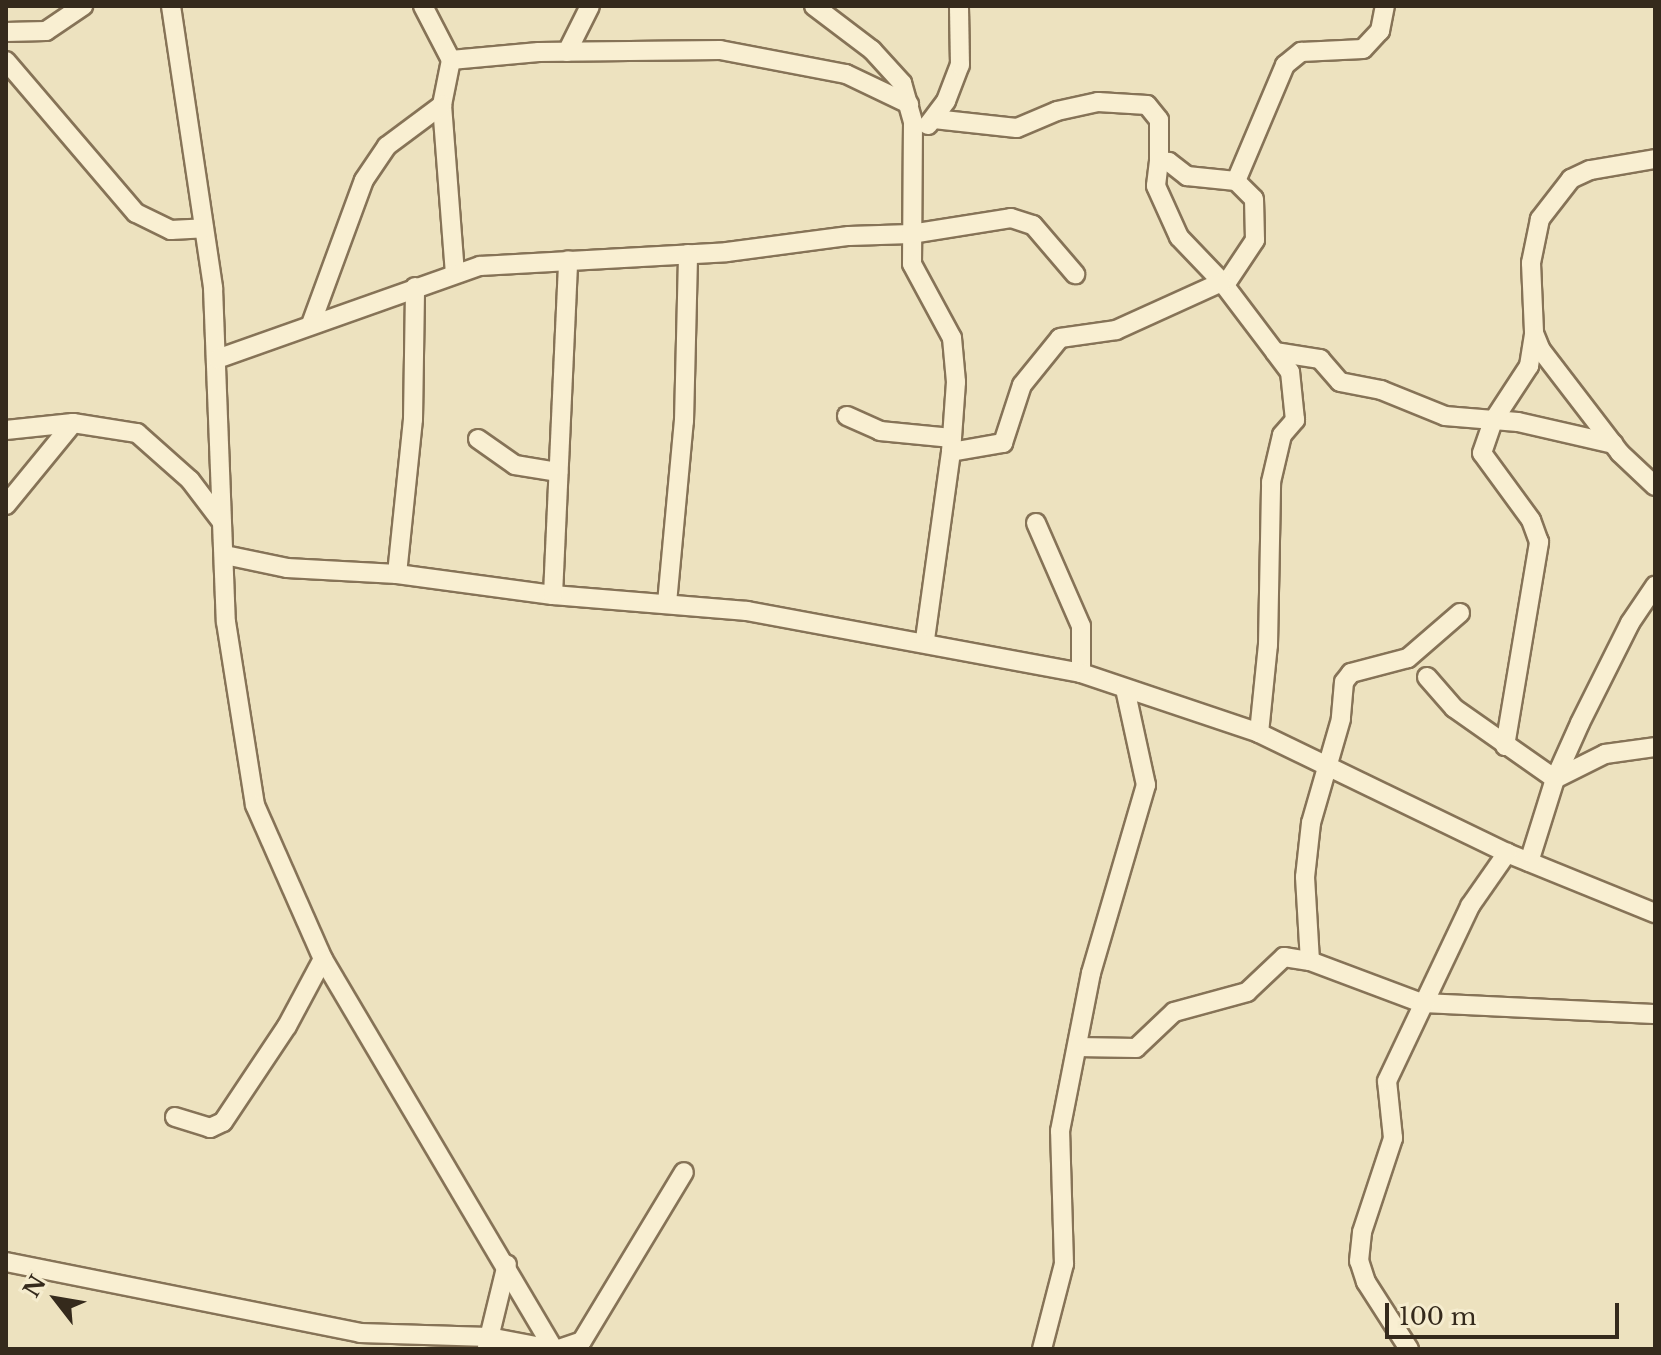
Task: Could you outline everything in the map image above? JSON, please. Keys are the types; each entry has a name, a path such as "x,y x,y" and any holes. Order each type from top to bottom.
{"street":[{"path":"6,32 46,31 83,6"},
{"path":"171,6 204,228 217,359 221,521 233,688 255,805 323,959 555,1349"},
{"path":"423,6 451,60 442,105 455,273"},
{"path":"567,52 590,6"},
{"path":"814,6 892,69 909,104 914,148 911,234 916,278 952,338 956,382 951,445 925,640"},
{"path":"914,148 934,119 960,65 959,6"},
{"path":"1236,181 1285,65 1301,52 1363,49 1380,31 1385,6"},
{"path":"451,60 567,52 738,52 846,74 909,104"},
{"path":"6,61 136,213 171,230 204,228"},
{"path":"934,119 1017,128 1064,109 1131,101 1152,108 1159,120 1156,186 1174,229 1190,253 1224,283 1290,372 1295,420 1282,435 1271,482 1268,645 1259,733"},
{"path":"311,324 364,180 387,146 442,105"},
{"path":"1505,746 1540,555 1531,520 1483,456 1493,421 1529,366 1534,333 1531,263 1535,232 1548,205 1575,176 1655,159"},
{"path":"847,416 880,431 951,445 1003,443 1022,385 1060,338 1116,330 1224,283 1246,260 1257,229 1254,199 1236,181 1187,176 1169,162 1159,161"},
{"path":"217,359 480,266 688,254 883,232 911,234 971,220 1018,218 1033,225 1075,274"},
{"path":"667,603 684,421 688,254"},
{"path":"553,595 568,260"},
{"path":"397,574 413,419 415,287"},
{"path":"1534,333 1552,367 1614,444 1655,486"},
{"path":"1275,352 1320,359 1340,382 1381,390 1423,410 1614,444"},
{"path":"6,430 73,423 137,433 190,480 221,521"},
{"path":"6,505 73,423"},
{"path":"478,439 515,465 558,472"},
{"path":"1036,523 1081,626 1081,673"},
{"path":"225,555 287,568 397,574 553,595 667,603 925,640 1081,673 1259,733 1329,764 1507,853 1655,913"},
{"path":"1529,862 1555,779 1609,661 1655,586"},
{"path":"1310,961 1305,877 1314,807 1329,764 1346,676 1408,658 1460,613"},
{"path":"1427,677 1454,708 1555,779"},
{"path":"1042,1349 1064,1264 1060,1131 1106,913 1146,785 1125,689"},
{"path":"1555,779 1605,754 1655,747"},
{"path":"1409,1349 1366,1282 1359,1251 1393,1138 1387,1081 1470,906 1507,853"},
{"path":"1077,1047 1136,1048 1163,1019 1184,1007 1247,992 1284,957 1310,961 1422,1003 1655,1014"},
{"path":"175,1117 210,1128 223,1122 287,1026 323,959"},
{"path":"6,1262 360,1333 555,1349 582,1341 684,1172"},
{"path":"488,1343 507,1264"}]}
